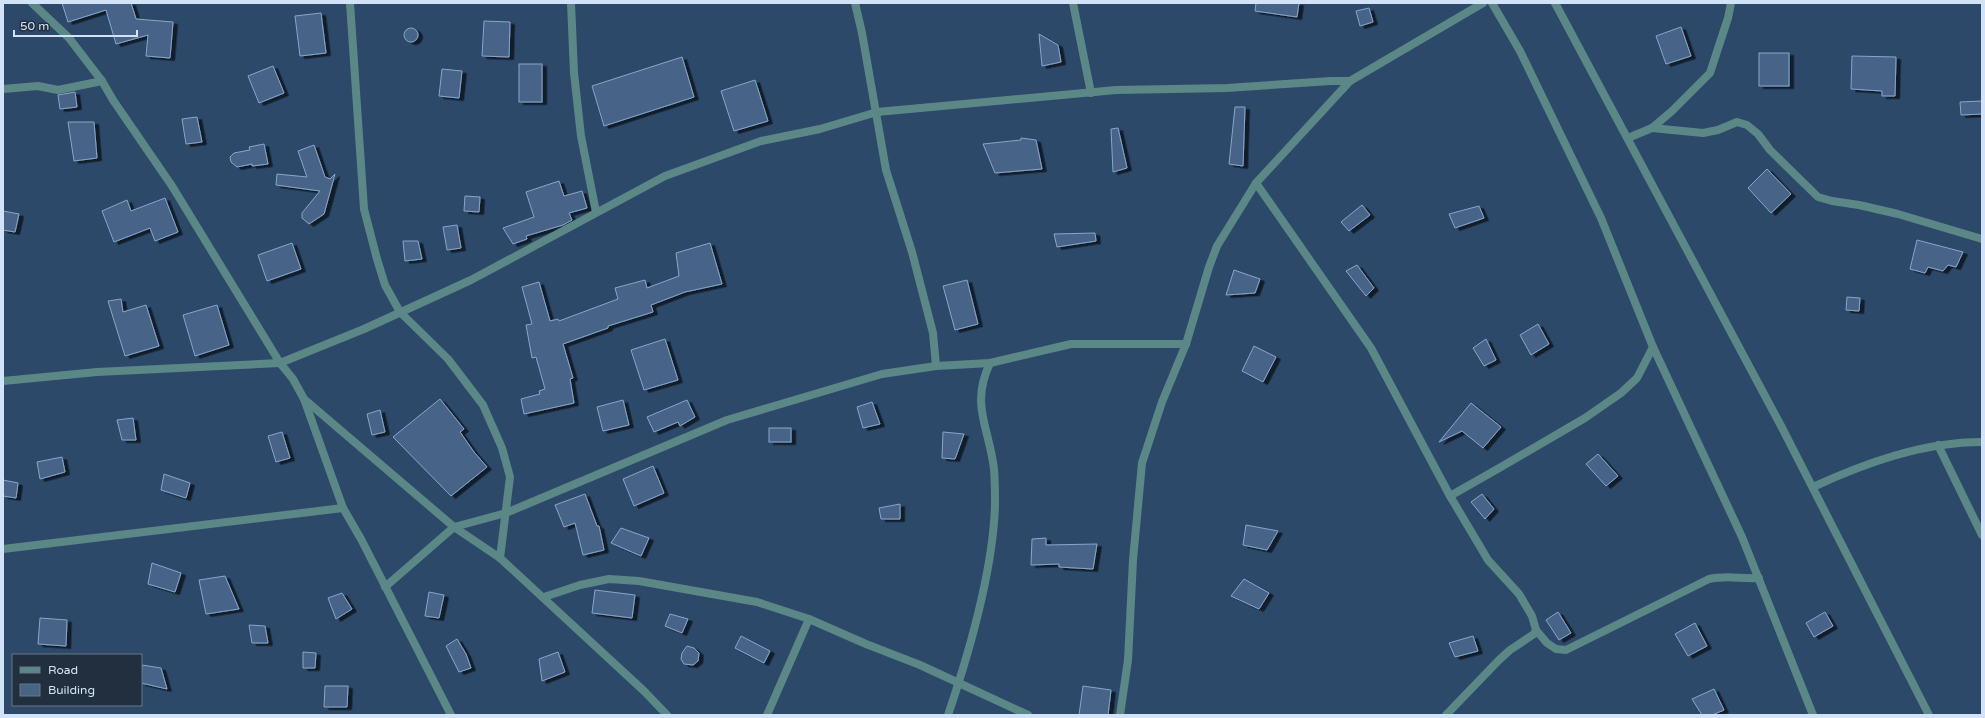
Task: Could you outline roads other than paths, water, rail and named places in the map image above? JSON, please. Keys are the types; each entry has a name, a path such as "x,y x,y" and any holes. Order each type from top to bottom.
{"street":[{"path":"32,3 69,38 102,80 113,100 172,186 280,362 293,379 304,399 343,508 451,715"},
{"path":"350,3 364,209 385,285 400,312 448,359 483,405 502,448 510,477 500,558"},
{"path":"571,3 574,73 580,136 596,212"},
{"path":"855,3 886,170 912,252 934,333 936,366"},
{"path":"1073,3 1091,93"},
{"path":"1120,715 1128,660 1133,560 1142,463 1162,402 1186,344 1209,267 1217,246 1256,183 1350,82 1483,3"},
{"path":"1492,3 1520,51 1601,218 1653,347 1742,537 1813,715"},
{"path":"1555,3 1813,487 1929,715"},
{"path":"1628,138 1652,128 1672,111 1710,73 1728,18 1731,3"},
{"path":"3,89 38,86 58,90 102,80"},
{"path":"3,381 97,372 280,362 472,280 665,176 761,141 820,129 876,112 1116,90 1227,88 1331,81 1350,82"},
{"path":"1652,128 1703,133 1718,130 1737,122 1747,125 1758,134 1770,150 1818,197 1898,214 1982,239"},
{"path":"1256,183 1371,348 1450,496 1488,560 1522,599 1532,616 1536,630 1546,643 1556,649 1566,650 1702,582 1720,577 1732,576 1745,579 1759,578"},
{"path":"385,587 454,527 506,513 727,420 882,374 936,366 990,363 1071,344 1186,344"},
{"path":"1450,496 1502,468 1585,418 1621,393 1638,378 1653,347"},
{"path":"948,715 959,682 984,587 992,539 995,506 994,469 981,405 980,392 983,378 990,363"},
{"path":"304,399 454,527 500,558 544,597 644,691 667,715"},
{"path":"1813,487 1841,474 1899,455 1938,445 1982,442"},
{"path":"1938,445 1982,535"},
{"path":"3,549 343,508"},
{"path":"544,597 580,585 609,579 639,581 757,602 809,619 959,682 1028,715"},
{"path":"766,715 809,619"},
{"path":"1446,715 1499,660 1510,650 1534,634 1536,630"}]}
